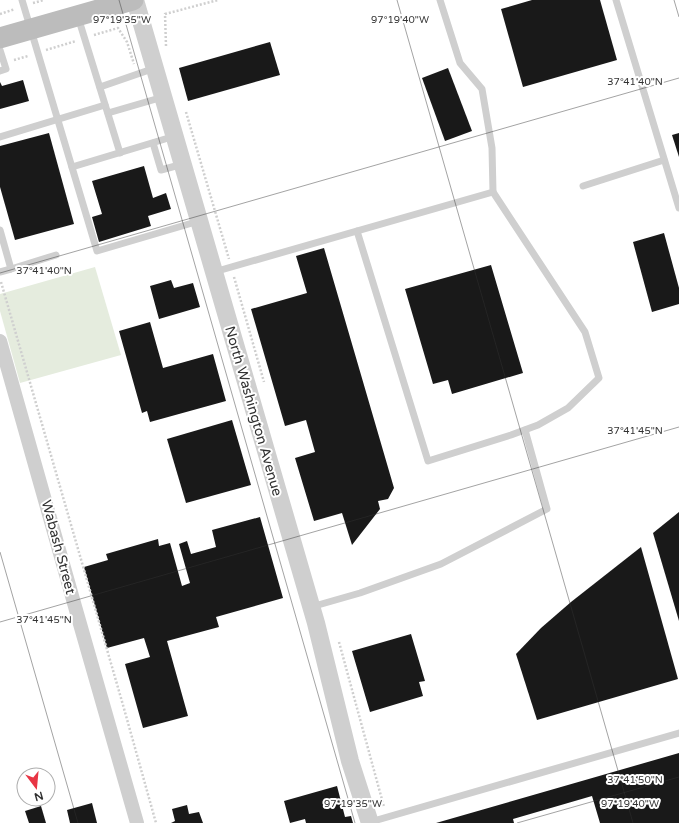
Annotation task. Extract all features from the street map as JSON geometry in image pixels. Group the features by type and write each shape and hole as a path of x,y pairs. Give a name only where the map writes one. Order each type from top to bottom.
{"main road":[{"path":"0,38 134,0"}],"street":[{"name":"North Washington Avenue","path":"134,0 175,136 311,607 350,761 370,822"},
{"name":"Wabash Street","path":"0,341 58,542 88,655 137,823"}],"lane":[{"path":"22,0 97,251 199,220"},
{"path":"357,231 428,461 538,425 568,408 599,378 585,332 493,192 492,148 482,89 460,63 440,0"},
{"path":"616,0 664,160 678,200 679,208"},
{"path":"78,16 120,153"},
{"path":"0,50 6,69 0,71"},
{"path":"100,87 155,68"},
{"path":"108,113 163,96"},
{"path":"0,137 105,106"},
{"path":"72,167 175,136"},
{"path":"153,143 161,170 183,164"},
{"path":"583,186 664,160"},
{"path":"214,272 493,192"},
{"path":"0,230 11,269"},
{"path":"0,272 56,255"},
{"path":"311,607 360,593 441,564 547,508 525,430"},
{"path":"370,822 679,733"}],"path":[{"path":"168,52 166,44 165,14 218,0"},
{"path":"4,63 118,28 127,42 137,74"},
{"path":"184,104 266,389"},
{"path":"0,279 156,823"},
{"path":"337,637 387,817"}],"shaded area":[{"path":"95,267 121,355 20,383 0,311 0,294"}],"building":[{"path":"532,0 600,0 617,60 523,87 501,9"},
{"path":"270,42 280,75 188,101 179,68"},
{"path":"448,68 472,131 445,141 422,78"},
{"path":"23,80 29,101 0,109 0,82 2,86"},
{"path":"49,133 74,224 15,240 0,187 0,146"},
{"path":"679,133 679,157 672,135"},
{"path":"144,166 153,198 166,193 171,209 148,216 151,226 99,242 92,217 102,214 92,181"},
{"path":"664,233 679,288 679,304 652,312 633,242"},
{"path":"324,248 394,488 388,499 378,501 380,509 352,545 342,513 314,521 295,458 315,452 306,420 285,426 251,309 307,293 296,256"},
{"path":"491,265 523,373 452,394 448,380 433,384 405,289"},
{"path":"171,280 174,288 193,283 200,307 159,319 150,286"},
{"path":"150,322 163,368 213,354 226,401 150,422 147,411 142,413 119,331"},
{"path":"232,420 251,485 186,503 167,439"},
{"path":"679,512 679,621 653,533"},
{"path":"260,517 283,598 216,617 219,627 167,641 188,716 143,728 125,664 150,657 144,638 107,648 84,567 108,560 106,554 158,539 159,546 170,543 182,586 190,583 179,544 187,541 191,554 216,547 212,530"},
{"path":"641,547 678,679 537,720 516,654 541,628 571,602"},
{"path":"411,634 425,681 419,682 423,696 370,712 352,651"},
{"path":"679,753 679,823 600,823 592,796 513,819 514,823 436,823"},
{"path":"337,786 345,817 351,816 353,823 306,823 305,819 290,823 284,801"},
{"path":"92,803 97,823 70,823 67,810"},
{"path":"187,805 189,814 199,812 203,823 171,823 175,821 172,809"},
{"path":"41,807 46,823 29,823 25,811"}]}
